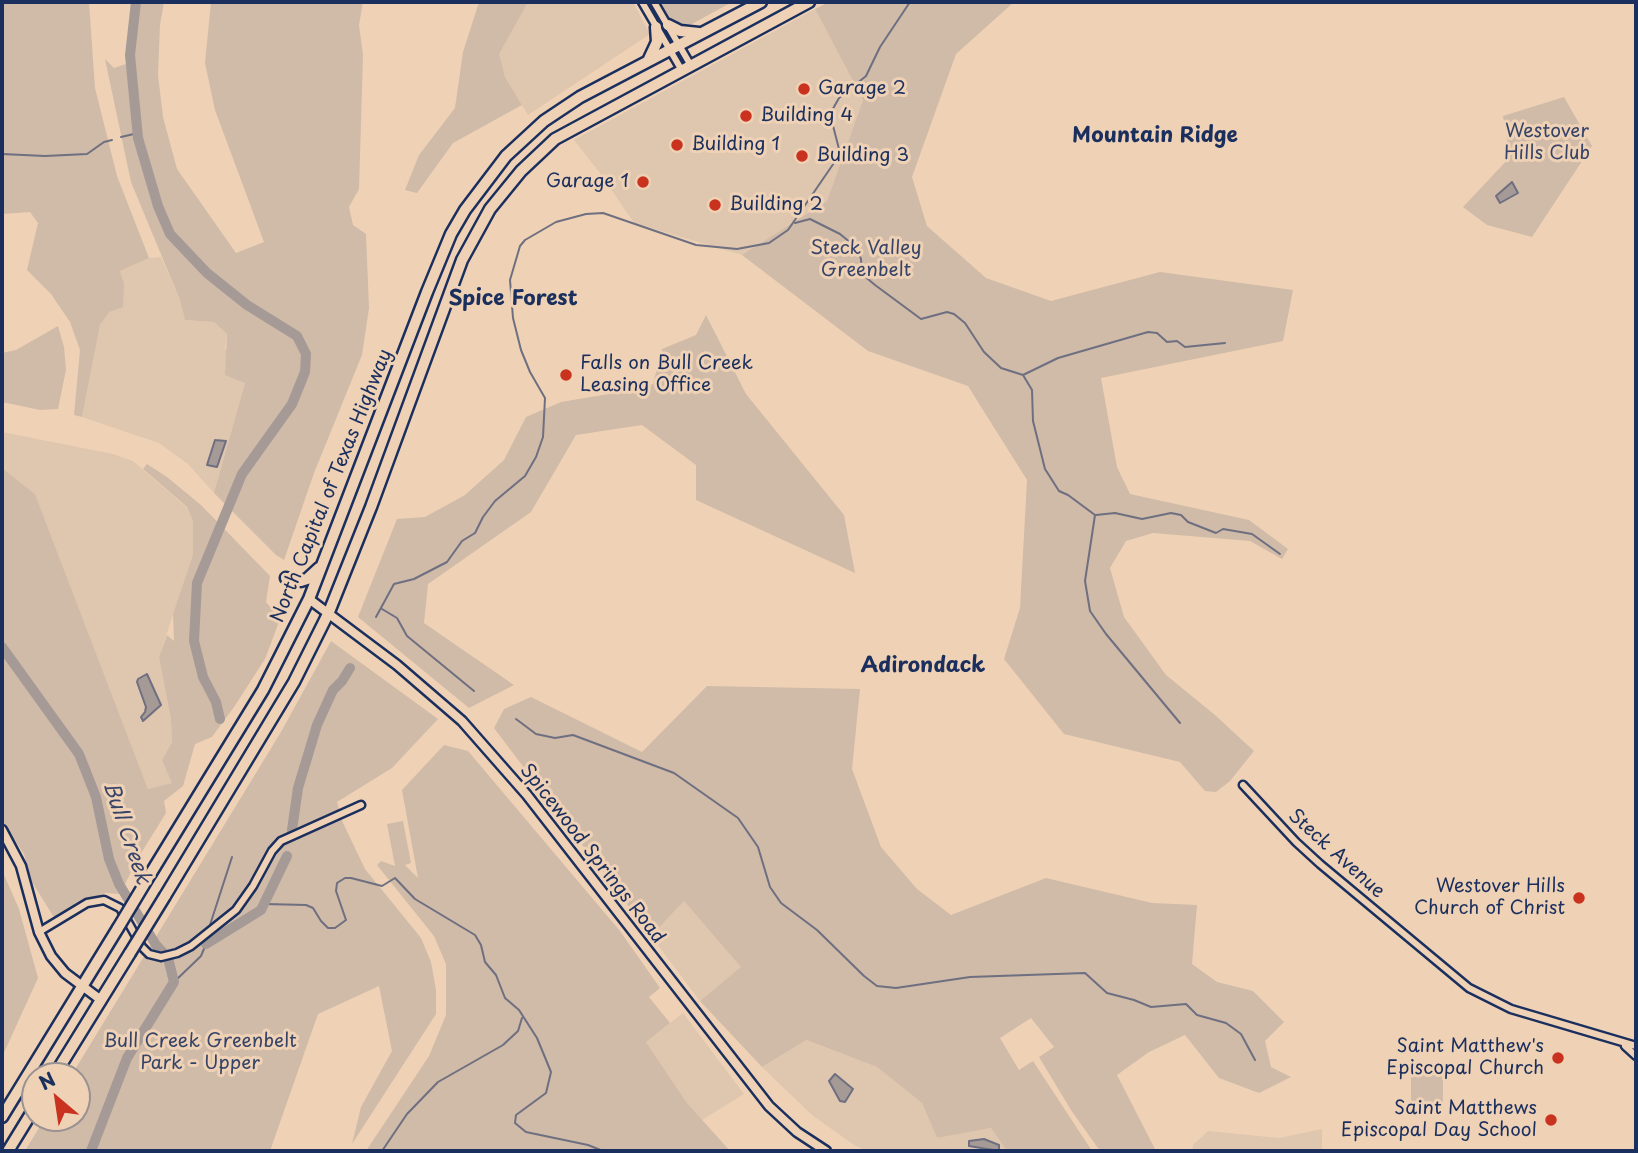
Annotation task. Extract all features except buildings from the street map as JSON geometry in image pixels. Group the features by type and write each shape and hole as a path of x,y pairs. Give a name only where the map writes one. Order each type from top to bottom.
{"highway":[{"name":"North Capital of Texas Highway","path":"2,1117 257,700 309,599 427,292 451,234 465,210 492,172 533,129 580,97 761,2"},
{"name":"North Capital of Texas Highway","path":"63,1062 294,682 329,612 371,507 462,260 490,209 521,171 555,139 809,2"},
{"path":"668,25 680,31 700,33"},
{"path":"648,61 656,47 656,27"},
{"path":"286,578 295,581 306,579 322,565"},
{"path":"8,1151 21,1130"}],"main road":[{"name":"Spicewood Springs Road","path":"309,599 430,692 462,721 527,795 763,1099 783,1120 826,1151"},
{"path":"2,830 21,866 39,932 57,965 101,1000"}],"street":[{"path":"642,2 656,27 674,47 686,67"},
{"path":"654,2 668,25 674,47"},
{"name":"Steck Avenue","path":"1242,785 1320,864 1469,988 1511,1009 1636,1046"},
{"path":"39,932 87,903 104,900 120,908 142,947 153,956 162,957 177,953 191,946 236,910 253,886 271,851 281,841 361,805"},
{"path":"1623,1044 1636,1056"}],"shaded area":[{"path":"528,2 633,2 650,34 528,115 505,77 498,54"},
{"path":"815,9 863,100 827,201 742,255 634,223 574,140"},
{"path":"1512,182 1518,193 1500,203 1496,196"},
{"path":"161,257 180,300 185,320 214,322 227,334 225,348 245,383 214,493 188,464 159,443 82,417 100,325 124,284 120,271 149,258"},
{"path":"2,432 113,454 133,461 187,508 193,520 193,555 159,657 171,721 172,742 162,760 173,783 148,789 35,494 2,468"},
{"path":"215,440 226,441 217,467 207,465"},
{"path":"147,674 161,705 143,721 141,717 146,707 137,682"},
{"path":"684,901 742,967 700,1001 651,936"},
{"path":"683,1013 744,1094 702,1120 687,1103 646,1042"},
{"path":"805,1040 877,1067 922,1103 937,1138 991,1128 1007,1151 867,1151 854,1145 812,1115 762,1067"},
{"path":"835,1074 853,1089 845,1102 840,1101 829,1081"},
{"path":"1322,1129 1322,1151 1192,1151 1193,1145 1208,1131 1279,1138"},
{"path":"984,1139 999,1145 999,1151 969,1146 969,1141"}],"green space":[{"path":"2,2 89,2 95,88 117,176 149,258 120,271 124,284 123,307 109,312 100,325 82,417 74,415 80,350 70,322 51,294 27,270 38,223 30,212 2,214"},
{"path":"131,2 164,2 160,25 158,75 163,117 177,169 236,253 264,242 215,110 205,63 211,2 363,2 359,25 363,55 359,189 349,207 353,225 366,234 369,308 362,355 314,473 284,560 214,493 245,383 225,375 227,334 214,322 185,320 180,300 131,182 105,59 114,68 126,64"},
{"path":"479,2 528,2 499,54 505,77 522,105 453,143 417,193 405,190 419,155 455,108 463,52"},
{"path":"659,2 732,2 692,24 684,25 674,23"},
{"name":"Steck Valley Greenbelt","path":"829,2 1014,2 956,54 912,177 927,226 986,278 1051,301 1160,272 1293,290 1283,341 1101,378 1117,467 1130,494 1249,520 1288,549 1282,559 1250,541 1153,533 1126,541 1110,568 1124,617 1166,675 1254,751 1230,781 1216,792 1205,791 1180,762 1064,734 1004,659 1020,608 1027,480 968,386 868,351 742,255 827,201 863,100 815,9"},
{"name":"Westover Hills Club","path":"1564,97 1592,146 1532,237 1487,225 1463,207 1510,157 1503,116"},
{"path":"706,315 746,394 844,515 855,573 696,500 696,465 642,425 576,435 531,512 428,584 424,623 514,685 469,708 358,617 397,519 425,517 465,495 504,460 526,417 561,402 639,389 653,384 662,349 696,335"},
{"path":"58,326 64,347 66,370 58,409 40,410 2,402 2,353 16,350"},
{"path":"147,464 201,505 270,576 266,602 280,619 265,659 234,707 212,737 195,744 183,786 164,801 166,813 138,858 120,894 105,893 86,900 55,919 32,882 24,854 2,821 2,468 35,494 148,789 172,783 162,760 172,742 171,720 159,657 167,635 174,641 173,614 193,555 193,521 187,507 143,469"},
{"name":"Bull Creek Greenbelt Park - Upper","path":"331,641 438,719 392,768 337,802 343,823 365,869 421,938 431,962 436,990 436,1014 352,1144 361,1107 392,1051 379,986 318,1014 270,1151 25,1151 37,1132 91,1132 91,1062 80,1062 281,732"},
{"path":"707,686 860,689 852,769 881,847 917,889 951,915 1046,878 1152,903 1197,905 1192,964 1217,982 1253,991 1284,1022 1265,1041 1271,1067 1291,1077 1259,1093 1219,1078 1185,1035 1149,1052 1117,1075 1156,1151 1100,1151 1039,1057 1054,1047 1031,1018 1000,1038 1019,1070 1033,1061 1092,1151 1007,1151 991,1128 937,1138 922,1103 877,1067 806,1040 762,1067 700,1001 741,967 684,901 651,936 494,728 504,709 531,697 642,752"},
{"path":"444,745 468,751 620,931 660,988 649,997 670,1023 646,1042 687,1103 730,1151 366,1151 429,1056 446,1015 446,964 434,936 377,865 381,861 395,866 387,824 403,821 411,863 405,865 418,878 402,790"},
{"path":"2,870 19,909 38,978 2,1057"},
{"path":"1411,1072 1443,1072 1443,1104 1411,1104"}],"waterway":[{"path":"136,2 130,55 138,138 158,206 170,234 207,273 247,305 297,336 306,354 305,372 292,404 242,474 197,583 194,641 203,677 216,702 220,719"},
{"path":"376,617 394,584 414,579 447,562 462,541 475,533 495,501 525,476 536,457 543,437 545,398 521,350 513,318 510,280 520,246 525,240 556,222 586,214 603,213 696,245 737,249 769,243 788,230 836,160 839,149 830,114 839,98 866,76 880,47 910,2"},
{"path":"121,137 138,133"},
{"path":"2,154 87,154 104,142 112,140"},
{"path":"795,223 810,219 840,234 857,248 862,274 875,285 921,319 947,312 954,314 965,323 984,352 1001,368 1023,375 1032,390 1033,421 1045,469 1059,491 1095,515 1085,581 1090,611 1180,723"},
{"path":"1023,375 1058,358 1148,332 1157,333 1167,342 1177,341 1185,347 1225,343"},
{"path":"1096,515 1115,513 1142,519 1171,513 1181,515 1188,522 1216,533 1223,529 1252,534 1280,554"},
{"path":"382,609 397,618 407,636 474,691"},
{"name":"Bull Creek","path":"2,647 79,754 96,797 109,859 119,884 156,945 168,958 174,982 127,1058 91,1151"},
{"path":"292,830 298,788 317,725 333,690 350,668"},
{"path":"516,719 536,734 555,738 573,735 674,773 738,818 758,847 770,887 781,903 817,930 877,986 896,988 970,977 1085,973 1107,993 1151,1007 1186,1004 1197,1015 1226,1023 1241,1034 1255,1060"},
{"path":"206,944 261,910 287,856"},
{"path":"209,928 232,857"},
{"path":"265,904 306,905 313,908 328,928 335,928 346,920 336,891 337,883 351,878 382,886 395,878 415,899 475,935 481,945 485,962 496,975 505,998 519,1010 537,1038 551,1072 546,1093 516,1115 515,1123 526,1132 588,1145 603,1151"},
{"path":"174,982 201,956 206,944"},
{"path":"382,1151 407,1114 438,1082 503,1045 518,1031 522,1018"}],"place":[{"name":"Garage 2","path":"804,89"},
{"name":"Building 4","path":"746,116"},
{"name":"Building 1","path":"677,145"},
{"name":"Building 3","path":"802,156"},
{"name":"Garage 1","path":"643,182"},
{"name":"Building 2","path":"715,205"},
{"name":"Falls on Bull Creek Leasing Office","path":"566,375"},
{"name":"Westover Hills Church of Christ","path":"1579,898"},
{"name":"Saint Matthew's Episcopal Church","path":"1558,1058"},
{"name":"Saint Matthews Episcopal Day School","path":"1551,1120"}],"district":[{"name":"Mountain Ridge","path":"1155,136"},
{"name":"Spice Forest","path":"513,299"},
{"name":"Adirondack","path":"923,666"}]}
